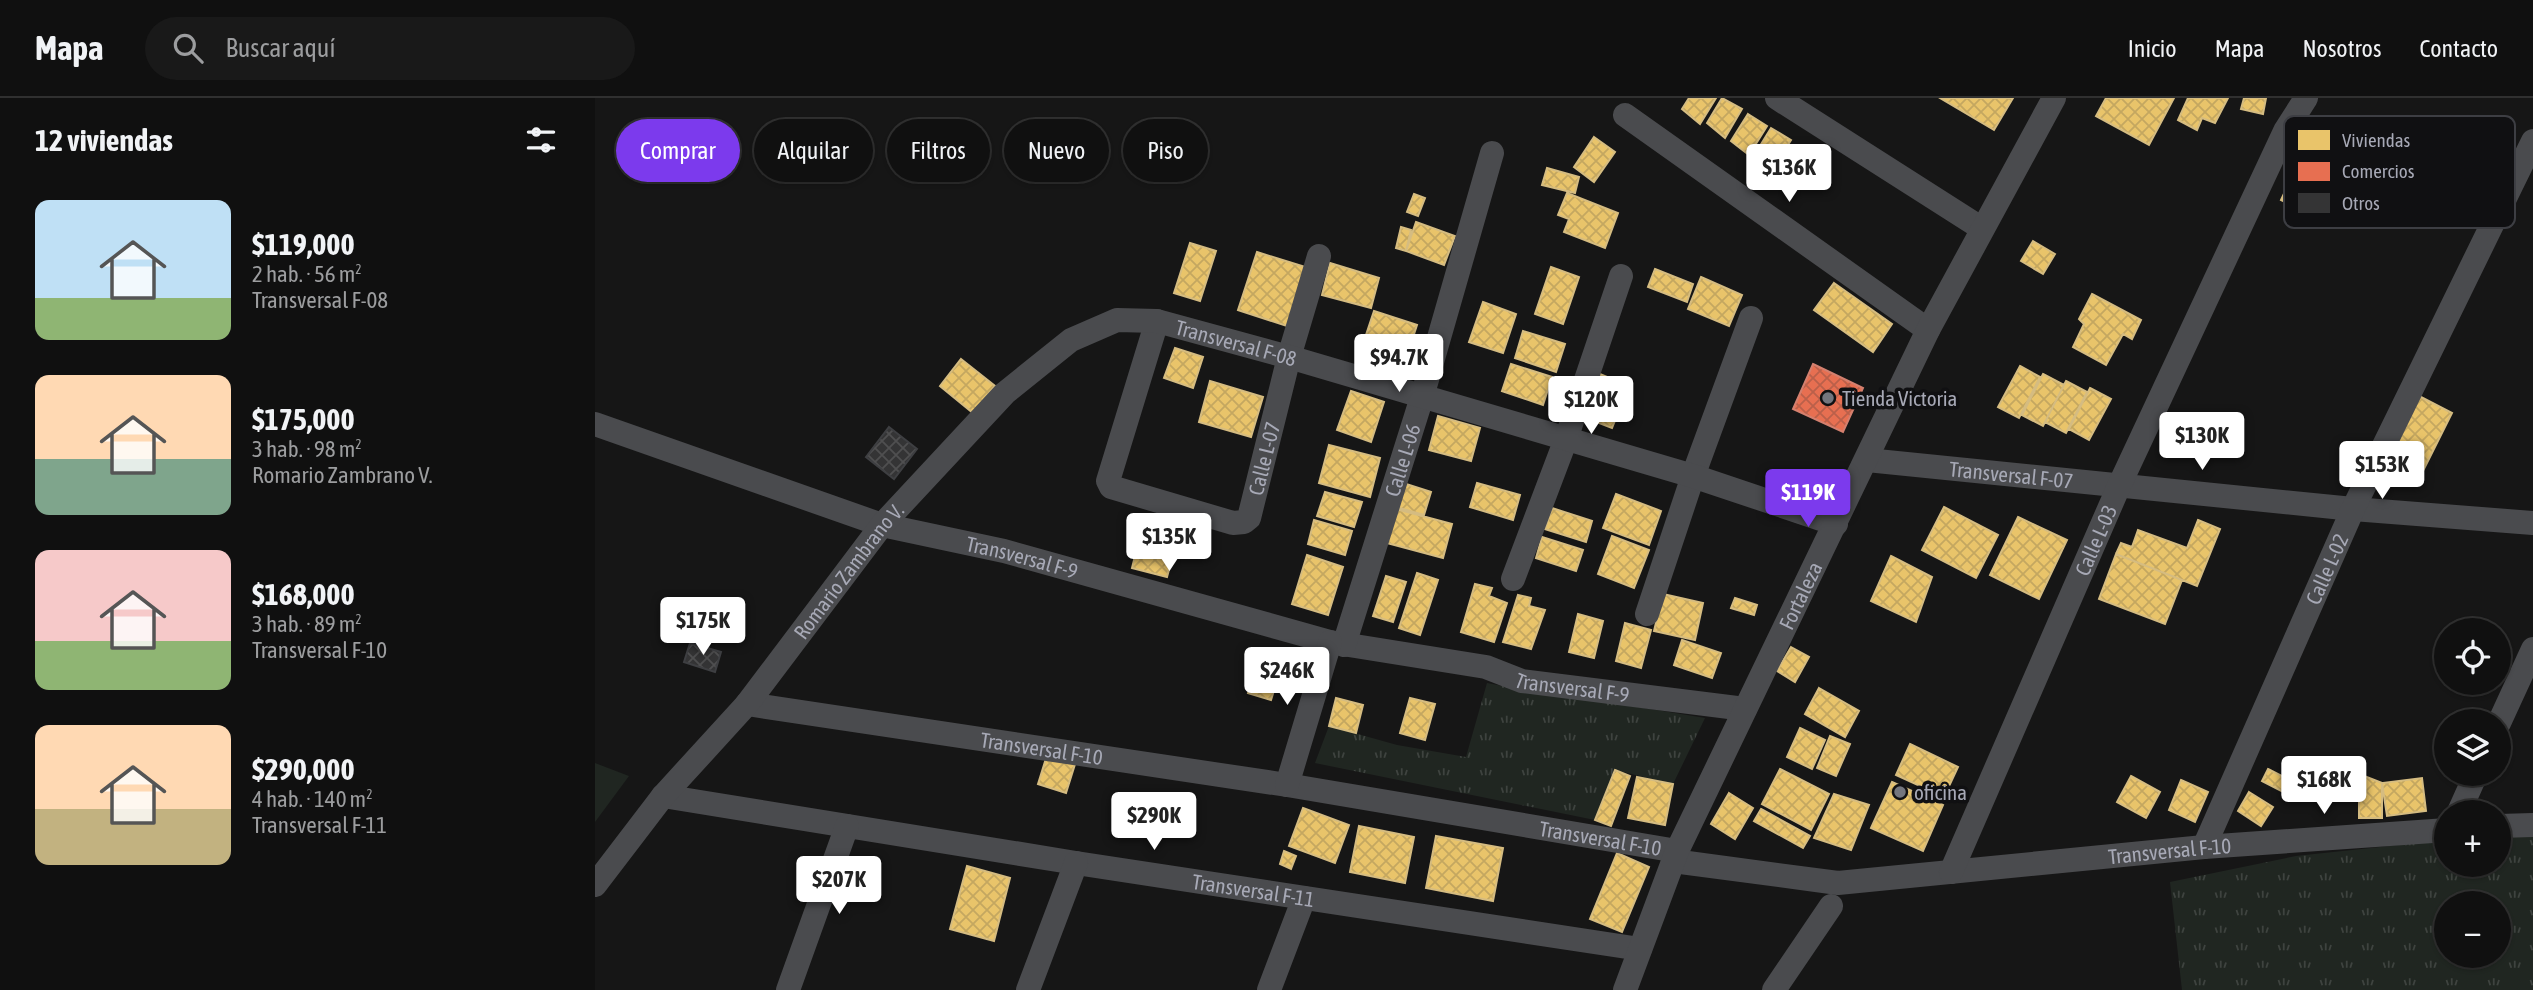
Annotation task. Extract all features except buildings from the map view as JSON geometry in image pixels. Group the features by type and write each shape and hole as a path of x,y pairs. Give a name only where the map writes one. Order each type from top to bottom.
{"street":[{"path":"1777,98 1981,228"},
{"name":"Fortaleza","path":"1625,990 1675,856 1745,709 1928,330 1981,228 2054,98"},
{"name":"Calle L-03","path":"2295,116 2307,98"},
{"path":"1625,115 1928,330"},
{"name":"Calle L-03","path":"1951,872 2119,486 2284,133"},
{"name":"Calle L-02","path":"2515,178 2533,141"},
{"name":"Calle L-06","path":"1287,785 1422,397 1492,153"},
{"name":"Calle L-02","path":"2204,848 2353,509 2490,228"},
{"name":"Calle L-07","path":"1157,321 1108,481 1111,487 1233,523 1244,522 1249,518 1289,357 1319,256"},
{"path":"1513,579 1566,439 1621,276"},
{"path":"1647,614 1693,476 1751,318"},
{"name":"Transversal F-08","path":"1005,393 1071,340 1117,320 1157,321 1693,476 1836,524"},
{"name":"Romario Zambrano V.","path":"595,885 663,796 747,704 882,525 1005,393"},
{"name":"Transversal F-9","path":"595,424 882,525 1004,551 1337,644 1486,667 1522,681 1745,709"},
{"name":"Transversal F-07","path":"1867,460 2353,509 2533,523"},
{"path":"2505,709 2533,649"},
{"name":"Transversal F-10","path":"747,704 1287,785 1838,883 2204,848 2434,831"},
{"name":"Transversal F-11","path":"663,796 1076,863 1640,949"},
{"path":"2511,826 2533,825"},
{"path":"788,990 848,826"},
{"path":"1028,990 1076,863"},
{"path":"1269,990 1304,898"},
{"path":"1774,990 1831,906"}],"green space":[{"path":"1487,683 1705,718 1673,784 1615,770 1595,820 1315,763 1329,726 1397,745 1466,757"},
{"path":"595,763 629,776 595,822"},
{"path":"2511,836 2533,836 2533,990 2182,990 2170,882 2296,856 2434,841 2434,877 2511,877"}],"place":[{"name":"Tienda Victoria","path":"1828,398"},
{"name":"oficina","path":"1900,792"}]}
